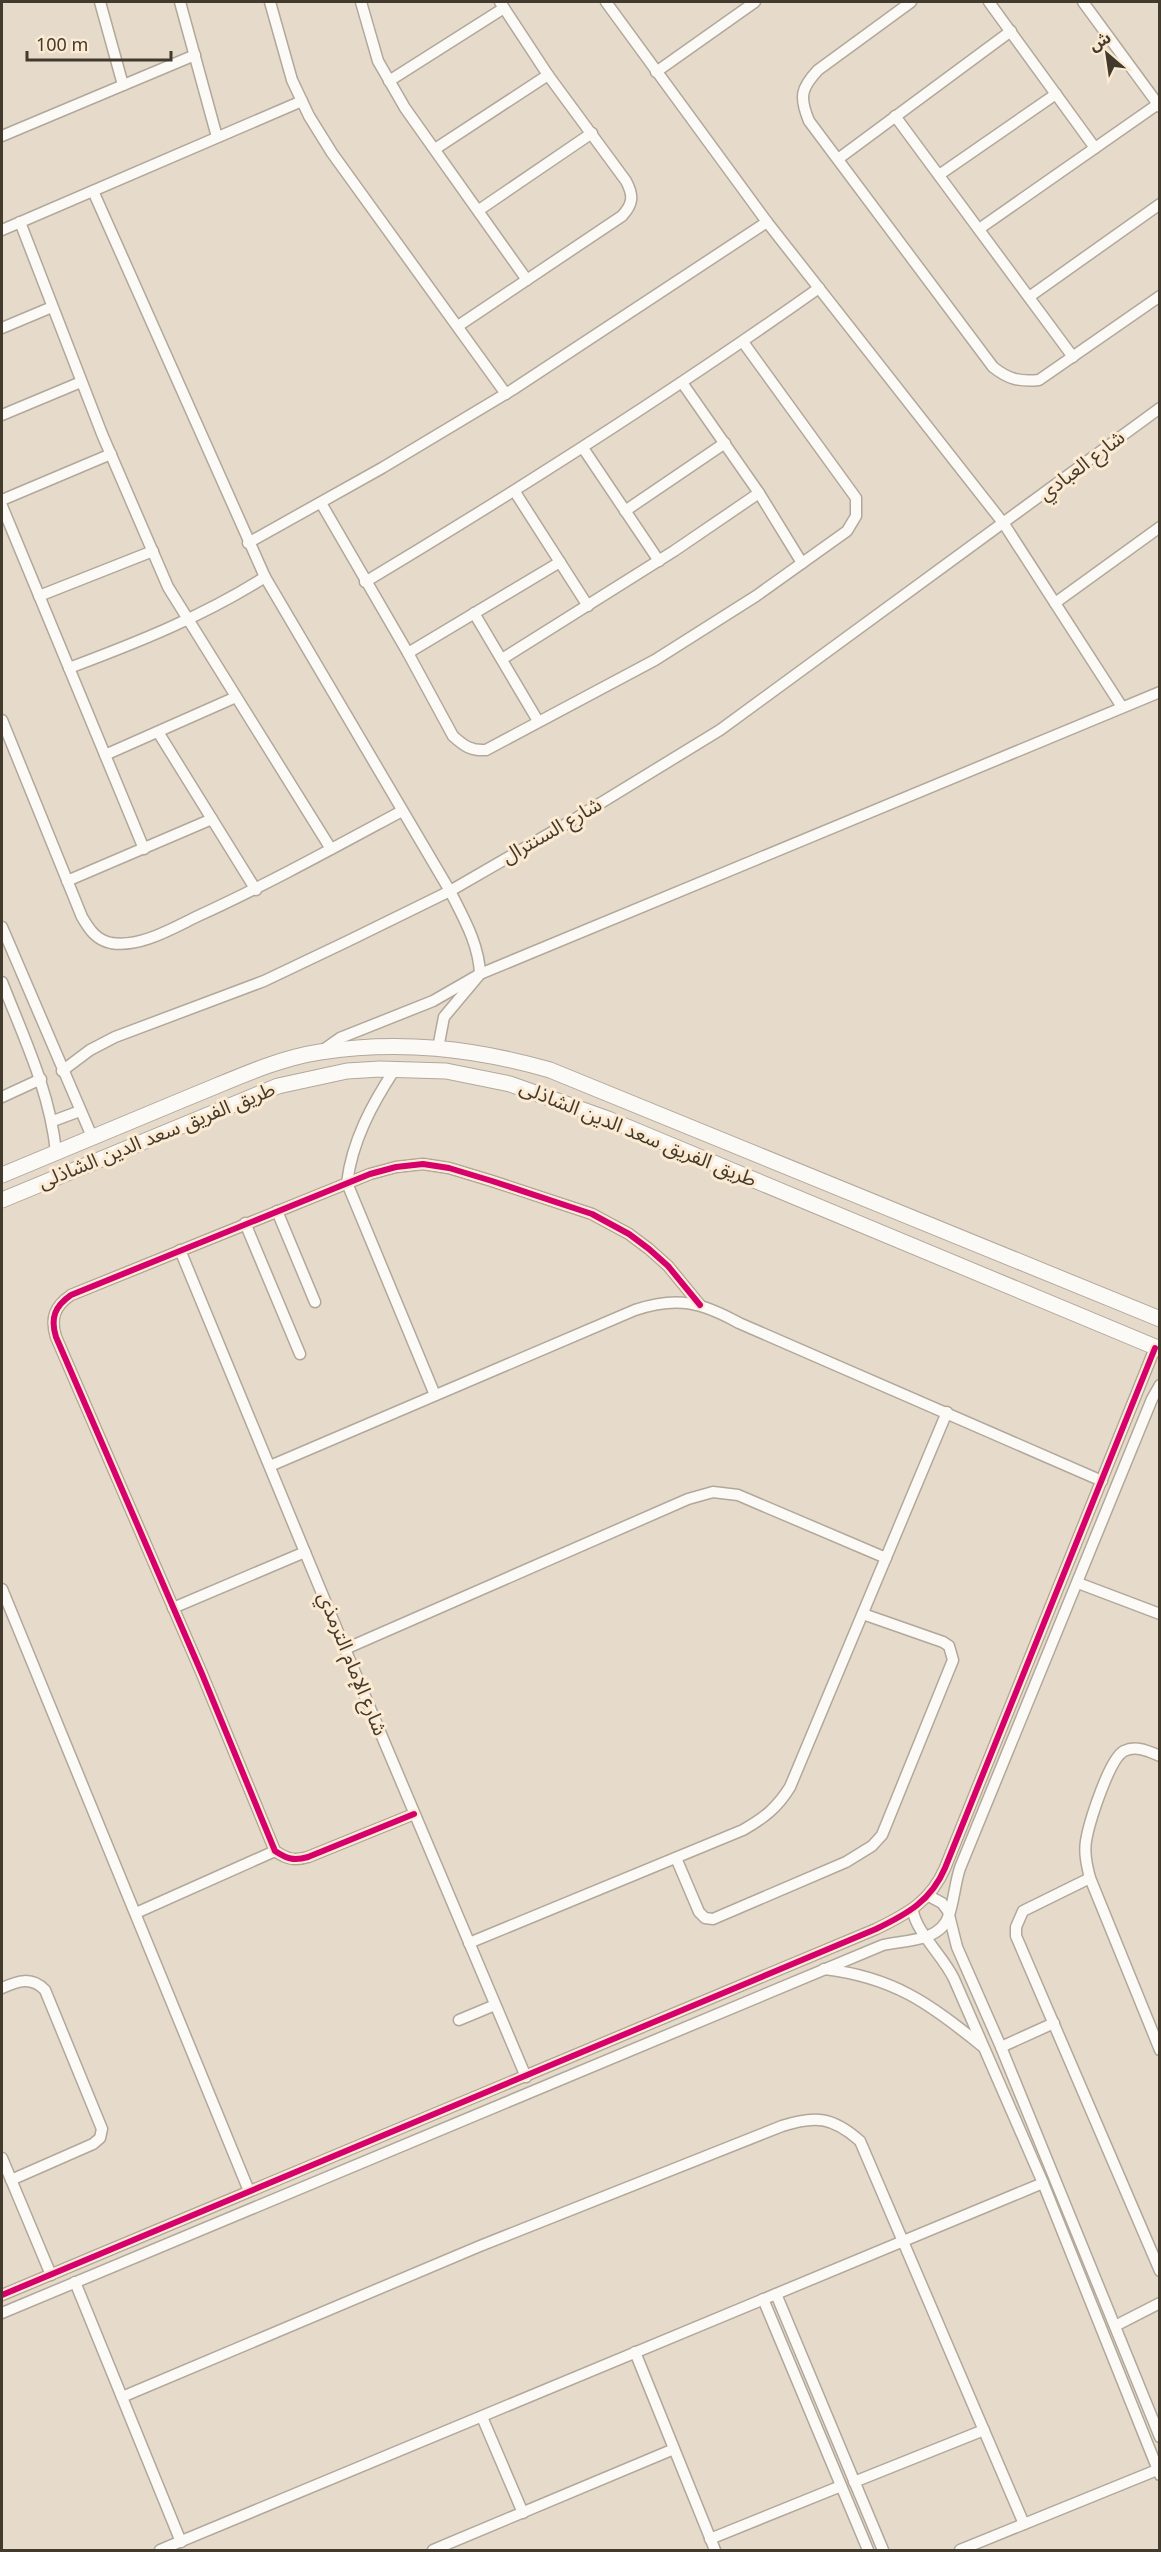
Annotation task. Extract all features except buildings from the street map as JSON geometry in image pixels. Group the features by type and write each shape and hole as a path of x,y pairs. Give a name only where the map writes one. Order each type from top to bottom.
{"street":[{"path":"100,2 123,85"},
{"path":"180,2 217,137"},
{"path":"270,2 282,50 302,101 332,153 506,394"},
{"path":"361,2 378,61 389,81 527,280"},
{"path":"606,2 767,222 1004,524 1122,707"},
{"path":"656,72 755,2"},
{"path":"910,2 818,70 808,81 802,93 803,107 809,121 993,367 1006,377 1022,382 1038,380 1160,296"},
{"path":"989,2 1095,148"},
{"path":"979,229 1159,105 1083,2"},
{"path":"389,81 502,5 548,75 592,133 632,193 631,206 622,216 458,326"},
{"path":"838,159 1011,31"},
{"path":"2,135 195,55"},
{"path":"435,149 548,75"},
{"path":"939,175 1056,94"},
{"path":"2,230 302,101"},
{"path":"895,116 1073,357"},
{"path":"479,210 592,133"},
{"path":"93,191 265,577 450,891 477,952 480,974 444,1017 438,1048"},
{"path":"1029,297 1160,204"},
{"path":"20,222 81,382 168,587 331,849"},
{"path":"248,543 321,503 506,394 767,222"},
{"path":"365,582 515,492 683,384 819,288"},
{"path":"2,327 52,307"},
{"path":"321,503 453,736 463,746 474,750 486,750 655,660 756,596 847,531 856,516 856,498 743,342"},
{"path":"2,415 81,382"},
{"path":"683,384 759,493 802,563"},
{"name":"شارع العبادي","path":"1004,524 1160,408"},
{"path":"625,511 725,444"},
{"path":"583,448 659,561"},
{"path":"2,500 111,454"},
{"path":"515,492 588,606"},
{"path":"502,659 659,561 759,493"},
{"path":"2,506 144,849"},
{"name":"شارع السنترال","path":"62,1071 90,1050 115,1037 264,981 450,891 573,820 720,730 1004,524"},
{"path":"1055,603 1160,527"},
{"path":"39,596 153,551"},
{"path":"408,653 560,562"},
{"path":"69,668 188,620 233,598 265,577"},
{"path":"474,614 538,721"},
{"path":"319,1052 340,1038 433,1001 480,974 1160,692"},
{"path":"105,755 236,697"},
{"path":"2,720 67,881 91,933 109,943 130,943 158,933 256,890 402,811"},
{"path":"158,732 256,890"},
{"path":"67,881 212,819"},
{"path":"2,927 62,1071 93,1138"},
{"path":"2,982 40,1079 53,1121 56,1152"},
{"name":"طريق الفريق سعد الدين الشاذلى","path":"2,1175 271,1065 319,1052 382,1046 438,1048 488,1054 550,1070 1160,1319"},
{"path":"395,1069 375,1099 360,1133 349,1168 347,1183 435,1395"},
{"name":"طريق الفريق سعد الدين الشاذلى","path":"2,1200 278,1086 347,1071 395,1069 446,1071 510,1084 608,1119 1157,1348"},
{"path":"2,1097 40,1079"},
{"path":"181,1101 172,1114 176,1120 186,1123"},
{"path":"53,1121 81,1111"},
{"path":"138,1119 151,1126 148,1137 143,1140"},
{"path":"725,1168 737,1166 741,1162 742,1152 738,1147"},
{"path":"765,1185 760,1175 775,1162"},
{"path":"414,1814 308,1857 296,1860 285,1858 275,1851 52,1325 54,1313 61,1302 71,1295 245,1223 347,1183 396,1167 423,1164 449,1168 592,1214 629,1234 649,1249 668,1266 700,1305"},
{"path":"277,1211 315,1302"},
{"path":"245,1223 300,1354"},
{"name":"شارع الإمام الترمذي","path":"180,1250 414,1814 526,2077"},
{"path":"270,1466 635,1310 658,1302 679,1301 700,1305 1102,1481"},
{"path":"2,2295 565,2061 876,1929 913,1911 929,1896 945,1868 1157,1348"},
{"path":"1146,2443 1160,2437 1001,2047 951,1932 949,1916 958,1874 1152,1399 1160,1385"},
{"path":"1137,1393 1152,1399"},
{"path":"469,1943 743,1830 768,1815 781,1802 790,1787 947,1412"},
{"path":"345,1649 700,1494 712,1492 738,1495 886,1558"},
{"path":"1083,1529 1098,1534"},
{"path":"173,1608 305,1552"},
{"path":"1078,1583 1160,1614"},
{"path":"2,1589 249,2191"},
{"path":"676,1858 699,1912 705,1918 713,1919 846,1862 872,1846 882,1835 953,1660 953,1653 944,1642 862,1614"},
{"path":"1039,1638 1044,1644 1053,1643"},
{"path":"1033,1653 1042,1652 1047,1659"},
{"path":"1160,1756 1133,1748 1118,1755 1113,1762 1086,1842 1086,1861 1090,1878 1160,2050"},
{"path":"136,1913 275,1851"},
{"path":"945,1868 949,1876 958,1874"},
{"path":"1090,1878 1030,1906 1018,1918 1016,1936 1160,2271"},
{"path":"929,1896 942,1903 949,1916"},
{"path":"913,1911 917,1925 945,1962 1043,2183 1158,2473 960,2550"},
{"path":"2,2313 883,1945 926,1936 939,1929 949,1916"},
{"path":"876,1929 883,1945"},
{"path":"945,1962 950,1955 960,1953"},
{"path":"823,1970 866,1977 907,1992 935,2008 984,2048"},
{"path":"2,1988 24,1980 32,1981 45,1990 102,2129 100,2138 93,2144 11,2180"},
{"path":"459,2020 495,2005"},
{"path":"1001,2047 1054,2023"},
{"path":"565,2061 571,2074"},
{"path":"484,2094 489,2108"},
{"path":"122,2397 480,2246 805,2118 829,2120 846,2128 860,2141 1024,2524"},
{"path":"1023,2138 1036,2132"},
{"path":"2,2158 51,2275"},
{"path":"304,2168 310,2183"},
{"path":"160,2550 176,2546 1043,2183"},
{"path":"206,2209 212,2224"},
{"path":"118,2246 124,2261"},
{"path":"1071,2253 1083,2248"},
{"path":"75,2282 122,2397 176,2546"},
{"path":"12,2291 18,2306"},
{"path":"776,2294 883,2550"},
{"path":"764,2299 868,2550"},
{"path":"1115,2326 1160,2303"},
{"path":"635,2352 715,2550"},
{"path":"482,2417 523,2513"},
{"path":"854,2482 984,2430"},
{"path":"433,2550 674,2449"},
{"path":"710,2539 841,2486"}],"cycle path":[{"path":"414,1814 308,1857 291,1858 275,1851 202,1674 56,1337 55,1313 71,1295 370,1174 396,1167 423,1164 449,1168 592,1214 629,1234 649,1249 668,1266 700,1305"},
{"path":"2,2295 876,1929 917,1905 933,1889 945,1868 1155,1348"}]}
